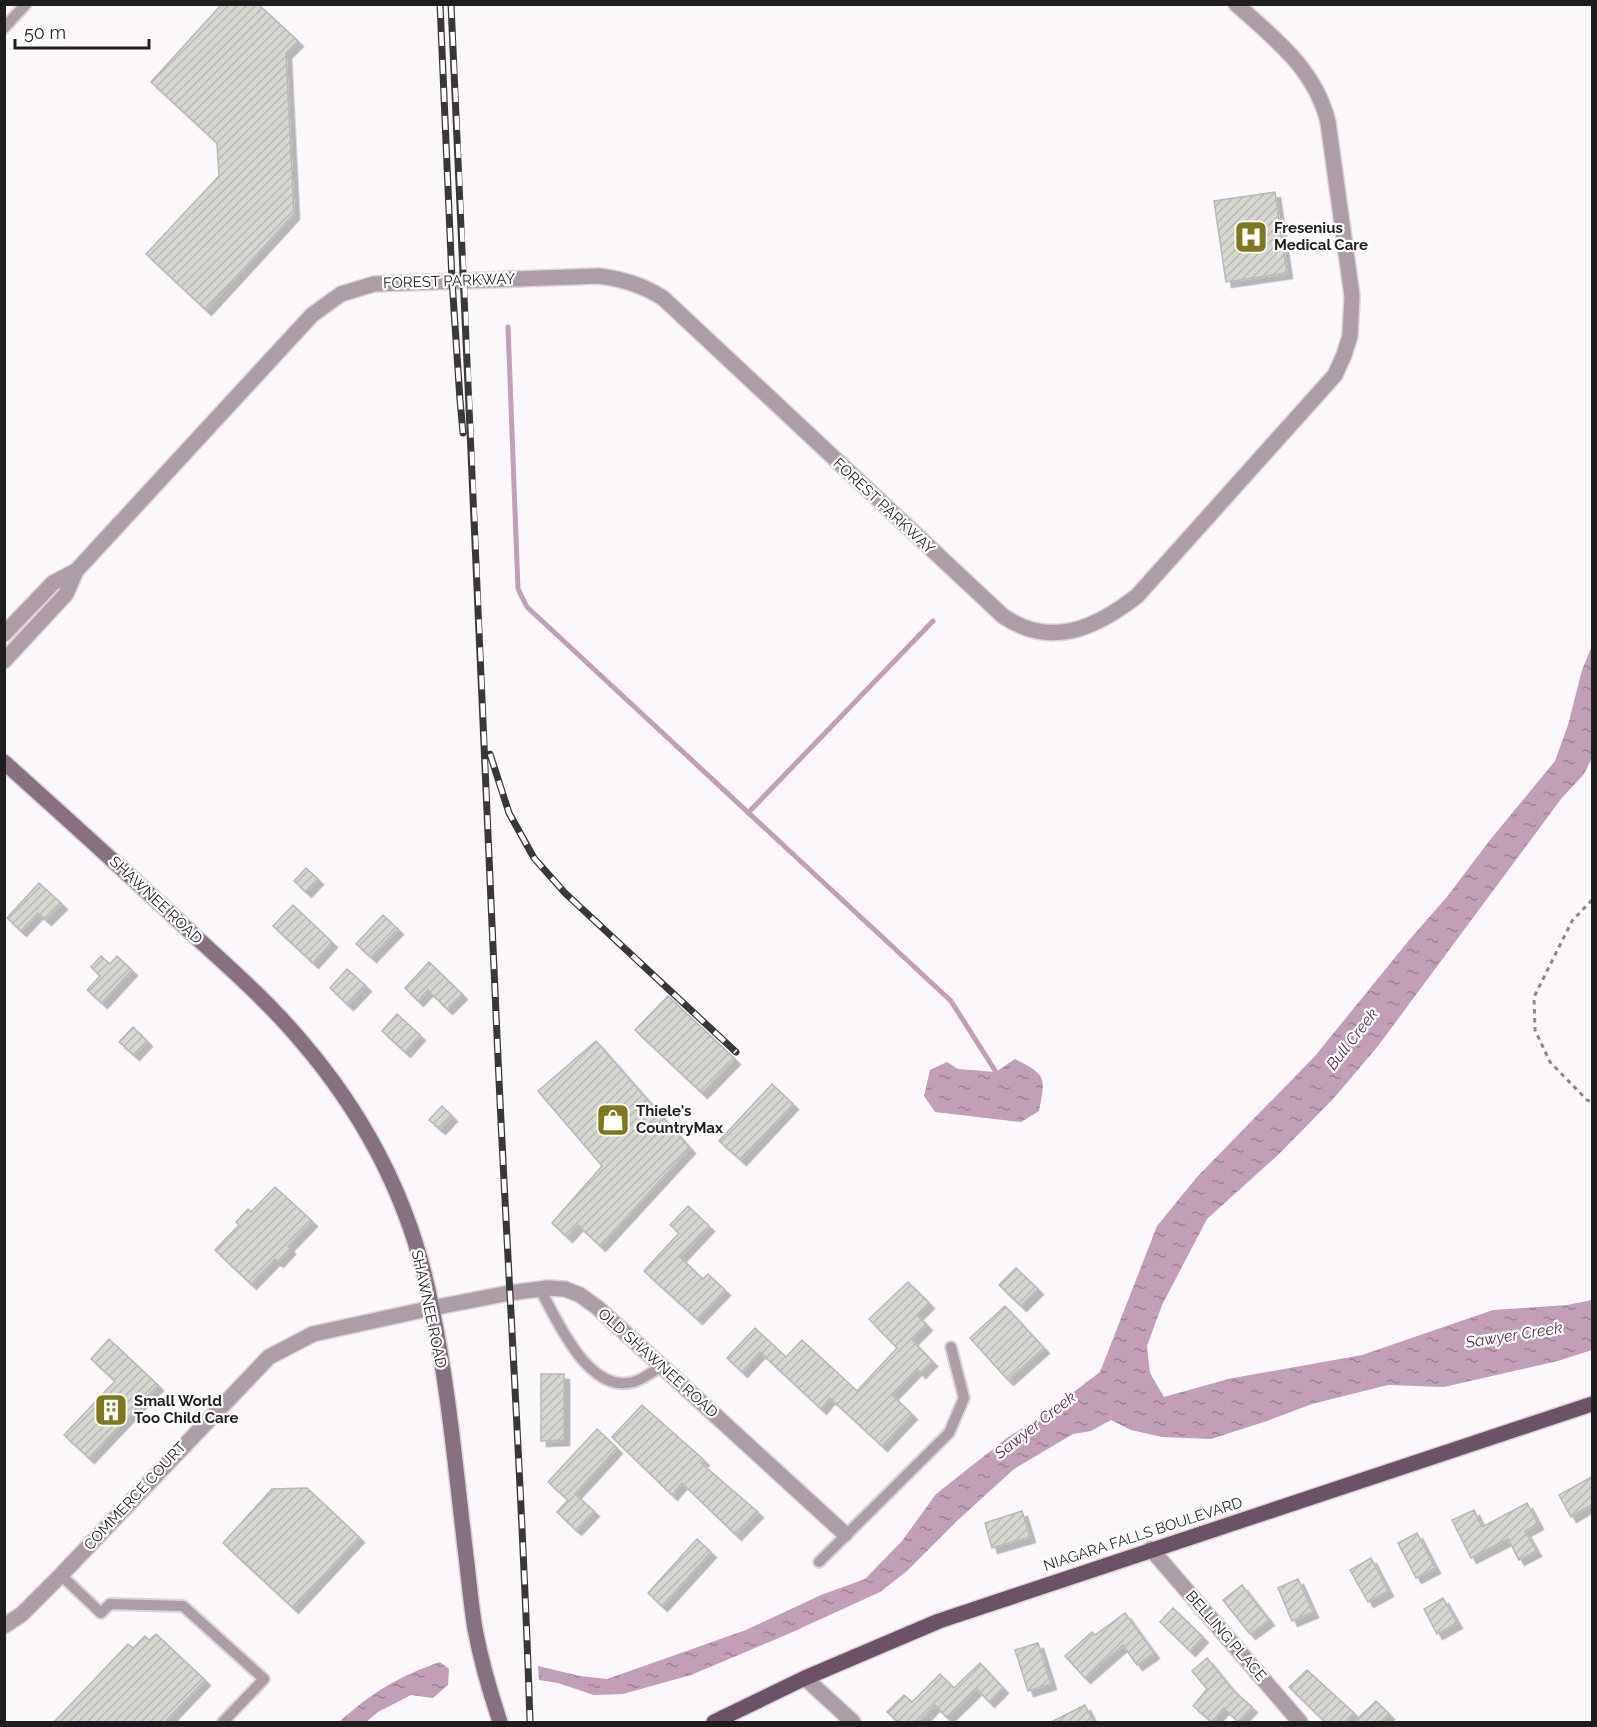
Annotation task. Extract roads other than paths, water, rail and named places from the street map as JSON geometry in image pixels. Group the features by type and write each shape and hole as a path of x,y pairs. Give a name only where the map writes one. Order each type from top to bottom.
{"main road":[{"name":"SHAWNEE ROAD","path":"4,762 257,994 301,1040 332,1078 382,1158 405,1211 432,1308 441,1359 475,1629 500,1722"},
{"name":"NIAGARA FALLS BOULEVARD","path":"714,1722 805,1678 939,1621 1593,1404"}],"street":[{"name":"FOREST PARKWAY","path":"4,661 66,594 76,571 312,315 341,294 374,284 599,276 648,288 663,298 991,607 1015,625 1040,632 1056,632 1090,626 1107,618 1137,597 1335,375 1350,336 1352,296 1328,122 1323,101 1294,58 1236,4"},
{"name":"FOREST PARKWAY","path":"4,634 52,583 76,571"},
{"name":"OLD SHAWNEE ROAD","path":"432,1308 540,1289 565,1289 580,1294 845,1534"},
{"name":"COMMERCE COURT","path":"4,1626 22,1614 61,1575 269,1357 313,1334 432,1308"},
{"name":"BELLING PLACE","path":"1151,1550 1300,1722"},
{"path":"805,1678 853,1722"}],"lane":[{"path":"4,28 26,4"},
{"path":"540,1289 573,1348 596,1373 614,1383 634,1382 662,1366"},
{"path":"819,1562 949,1433 964,1398 951,1347"},
{"path":"61,1575 101,1613 110,1604 183,1606 224,1642 264,1679 222,1722"}],"water":[{"path":"1592,646 1592,758 1584,774 1561,799 1378,1046 1334,1098 1279,1154 1207,1219 1162,1305 1147,1346 1150,1373 1164,1397 1228,1379 1362,1355 1493,1310 1567,1305 1592,1300 1592,1350 1558,1361 1444,1387 1388,1385 1312,1404 1211,1439 1162,1437 1131,1430 1111,1420 1091,1431 1073,1434 1014,1469 907,1571 880,1592 786,1635 691,1675 623,1694 594,1695 558,1683 539,1680 538,1666 580,1676 607,1679 746,1630 821,1595 865,1579 902,1541 936,1494 1007,1438 1050,1410 1100,1372 1157,1226 1197,1177 1315,1056 1446,898 1555,761 1568,725 1582,670"},
{"path":"1015,1059 1038,1073 1043,1083 1039,1111 1021,1122 935,1112 924,1096 930,1070 947,1062 958,1069 996,1072"},
{"path":"440,1662 449,1669 448,1685 433,1698 411,1695 378,1712 366,1722 339,1722 386,1686"}],"waterway":[{"path":"508,327 518,589 527,607 951,1001 996,1072"},
{"path":"748,813 933,621"}],"railway":[{"path":"440,4 452,280 463,433"},
{"path":"451,4 530,1722"},
{"path":"490,754 509,813 534,858 565,893 736,1052"}],"place":[{"name":"Fresenius Medical Care","path":"1251,237"},
{"name":"Thiele's CountryMax","path":"613,1120"},
{"name":"Small World Too Child Care","path":"111,1410"}],"water label":[{"name":"Bull Creek","path":"1352,1039"},
{"name":"Sawyer Creek","path":"1514,1335"},
{"name":"Sawyer Creek","path":"1035,1425"}]}
